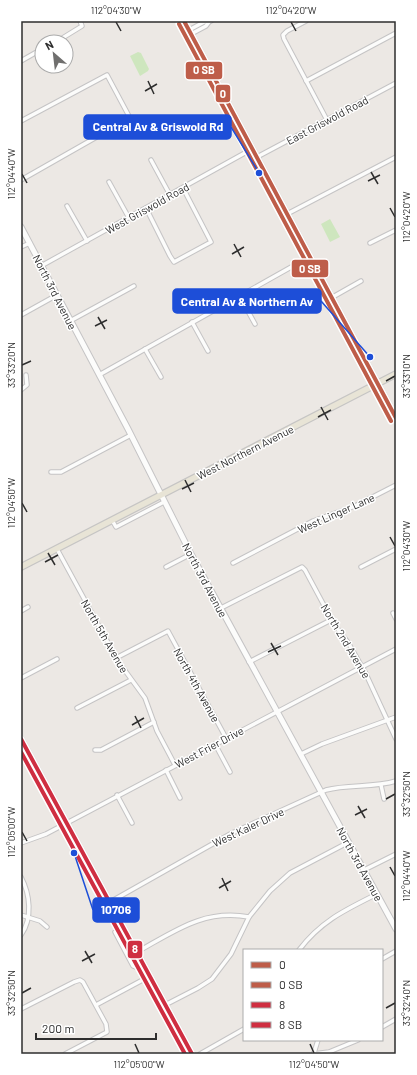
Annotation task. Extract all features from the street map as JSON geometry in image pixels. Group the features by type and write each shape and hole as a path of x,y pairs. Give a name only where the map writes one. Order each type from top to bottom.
{"main road":[{"path":"184,21 396,418"},
{"name":"North 3rd Avenue","path":"21,226 131,435 191,554 396,929"},
{"name":"West Northern Avenue","path":"21,567 396,374"},
{"path":"21,739 192,1054"}],"street":[{"path":"69,34 82,26 80,21"},
{"path":"190,32 206,26 210,21"},
{"path":"306,21 287,31 283,35 327,120"},
{"path":"306,81 396,33"},
{"path":"21,61 34,54"},
{"path":"21,121 107,75 130,118 21,180"},
{"name":"East Griswold Road","path":"257,157 396,83"},
{"name":"West Griswold Road","path":"41,266 252,149"},
{"path":"287,214 396,157"},
{"path":"151,160 170,195"},
{"path":"110,182 129,218"},
{"path":"146,208 174,262 211,242 183,188"},
{"path":"67,206 87,241"},
{"path":"370,244 396,230"},
{"path":"21,247 30,243"},
{"path":"99,375 309,257"},
{"path":"331,298 361,280"},
{"path":"70,321 134,286"},
{"path":"21,316 57,295"},
{"path":"239,296 255,324"},
{"path":"192,322 208,351"},
{"path":"145,349 161,377"},
{"path":"21,390 27,385 26,376"},
{"path":"52,472 61,472 131,435"},
{"name":"West Linger Lane","path":"233,563 314,521 355,506 396,485"},
{"path":"112,520 116,527 164,502"},
{"name":"North 5th Avenue","path":"57,549 116,658 145,698 154,722 175,765"},
{"path":"361,567 396,549"},
{"path":"166,567 191,554"},
{"name":"North 2nd Avenue","path":"221,608 302,567 331,620 349,644 362,667 389,720 396,739"},
{"path":"21,611 28,607"},
{"path":"393,613 396,618"},
{"path":"249,662 331,620"},
{"name":"North 4th Avenue","path":"116,658 168,631 226,738"},
{"name":"West Frier Drive","path":"21,842 46,834 117,795 396,649"},
{"path":"21,678 57,659"},
{"path":"77,708 131,680"},
{"path":"301,754 322,744 396,717"},
{"path":"95,750 101,750 154,722"},
{"path":"215,744 230,772"},
{"path":"166,770 180,798"},
{"name":"West Kaler Drive","path":"110,902 232,833 321,792 342,787 381,785 396,781"},
{"path":"381,785 384,799"},
{"path":"117,795 132,823"},
{"path":"165,1005 198,988 217,973 231,954 249,916 270,891 290,873 349,842"},
{"path":"364,870 396,854"},
{"path":"21,877 30,900 26,926 21,934"},
{"path":"300,949 323,924 377,894"},
{"path":"137,952 203,918 228,914 249,916"},
{"path":"21,915 40,921 47,927"},
{"path":"123,926 115,932 135,968 144,965"},
{"path":"383,958 396,951"},
{"path":"96,1005 150,976"},
{"path":"21,1009 80,980 83,982 107,1028 104,1035 65,1054"},
{"path":"383,1026 396,1020"},
{"path":"200,1054 243,1030"},
{"path":"318,1041 313,1054 329,1052 356,1041"}],"green space":[{"path":"138,52 141,53 149,69 140,76 130,56"},
{"path":"330,219 340,237 330,242 321,224"}],"transit line":[{"name":"0","path":"184,21 396,418"},
{"path":"179,24 391,421"},
{"name":"8","path":"21,739 192,1054"},
{"path":"21,752 185,1054"}],"place":[{"name":"Central Av & Griswold Rd","path":"259,173"},
{"name":"Central Av & Northern Av","path":"370,357"},
{"name":"10706","path":"74,853"}]}
